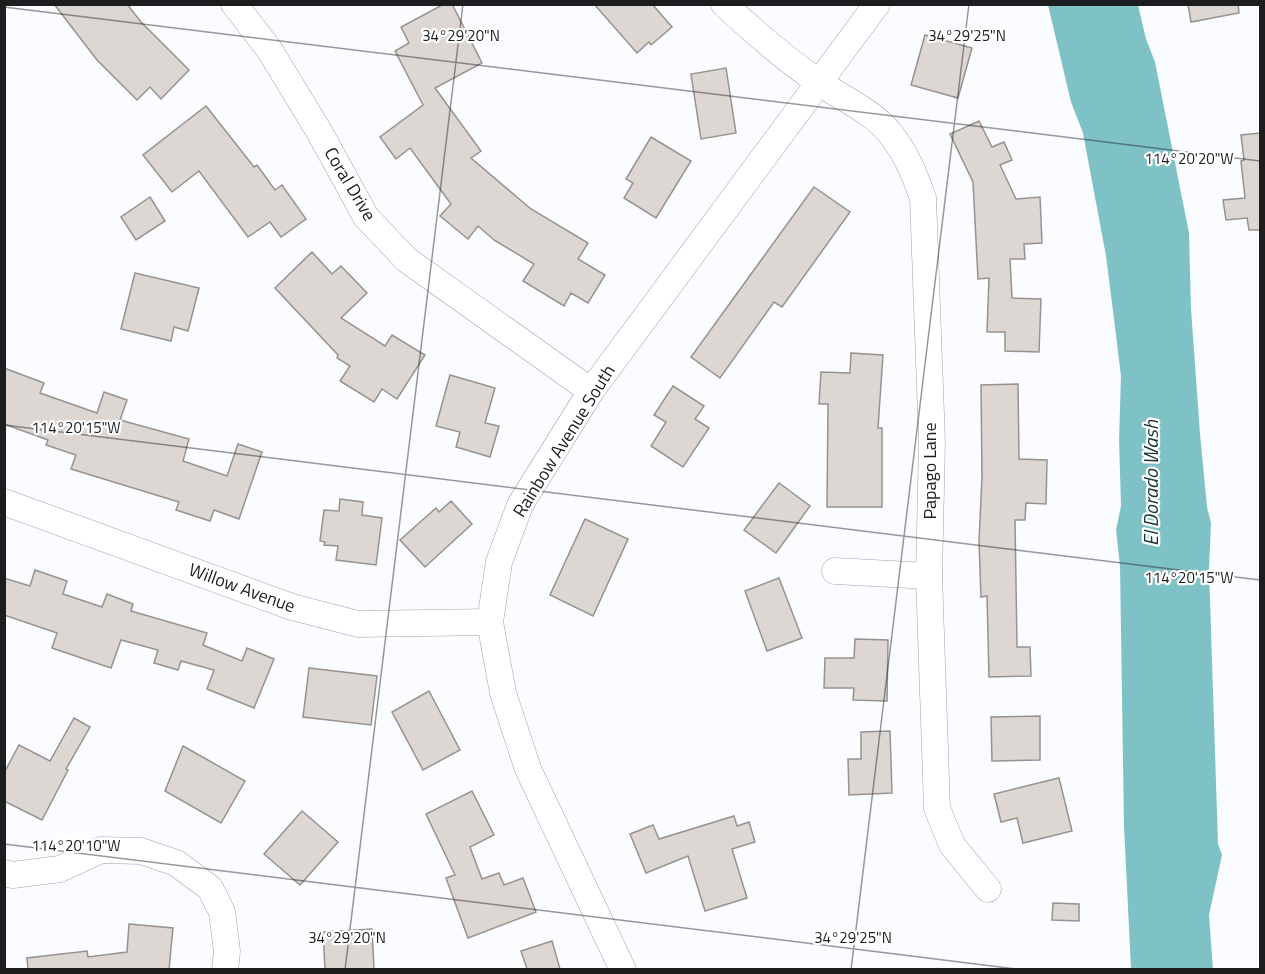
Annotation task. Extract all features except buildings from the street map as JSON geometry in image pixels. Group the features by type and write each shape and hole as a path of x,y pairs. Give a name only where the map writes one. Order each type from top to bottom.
{"street":[{"name":"Coral Drive","path":"234,4 269,49 321,133 366,217 407,260 591,391"},
{"name":"Papago Lane","path":"724,4 819,82 864,111 889,132 911,163 923,198 932,442 929,576 937,808 952,845 988,889"},
{"name":"Rainbow Avenue South","path":"623,969 528,769 503,693 490,622 499,562 520,505 591,391 877,4"},
{"name":"Willow Avenue","path":"4,502 292,607 357,624 490,622"},
{"path":"835,571 929,576"},
{"path":"4,873 60,869 101,850 141,851 176,863 210,888 222,912 227,951 225,969"}],"water":[{"name":"El Dorado Wash","path":"1048,5 1138,5 1146,39 1155,62 1189,233 1191,309 1200,434 1207,507 1211,523 1209,569 1218,844 1222,855 1209,915 1213,969 1131,969 1124,826 1120,566 1116,530 1121,506 1119,440 1121,376 1106,256 1083,133 1071,102"}]}
